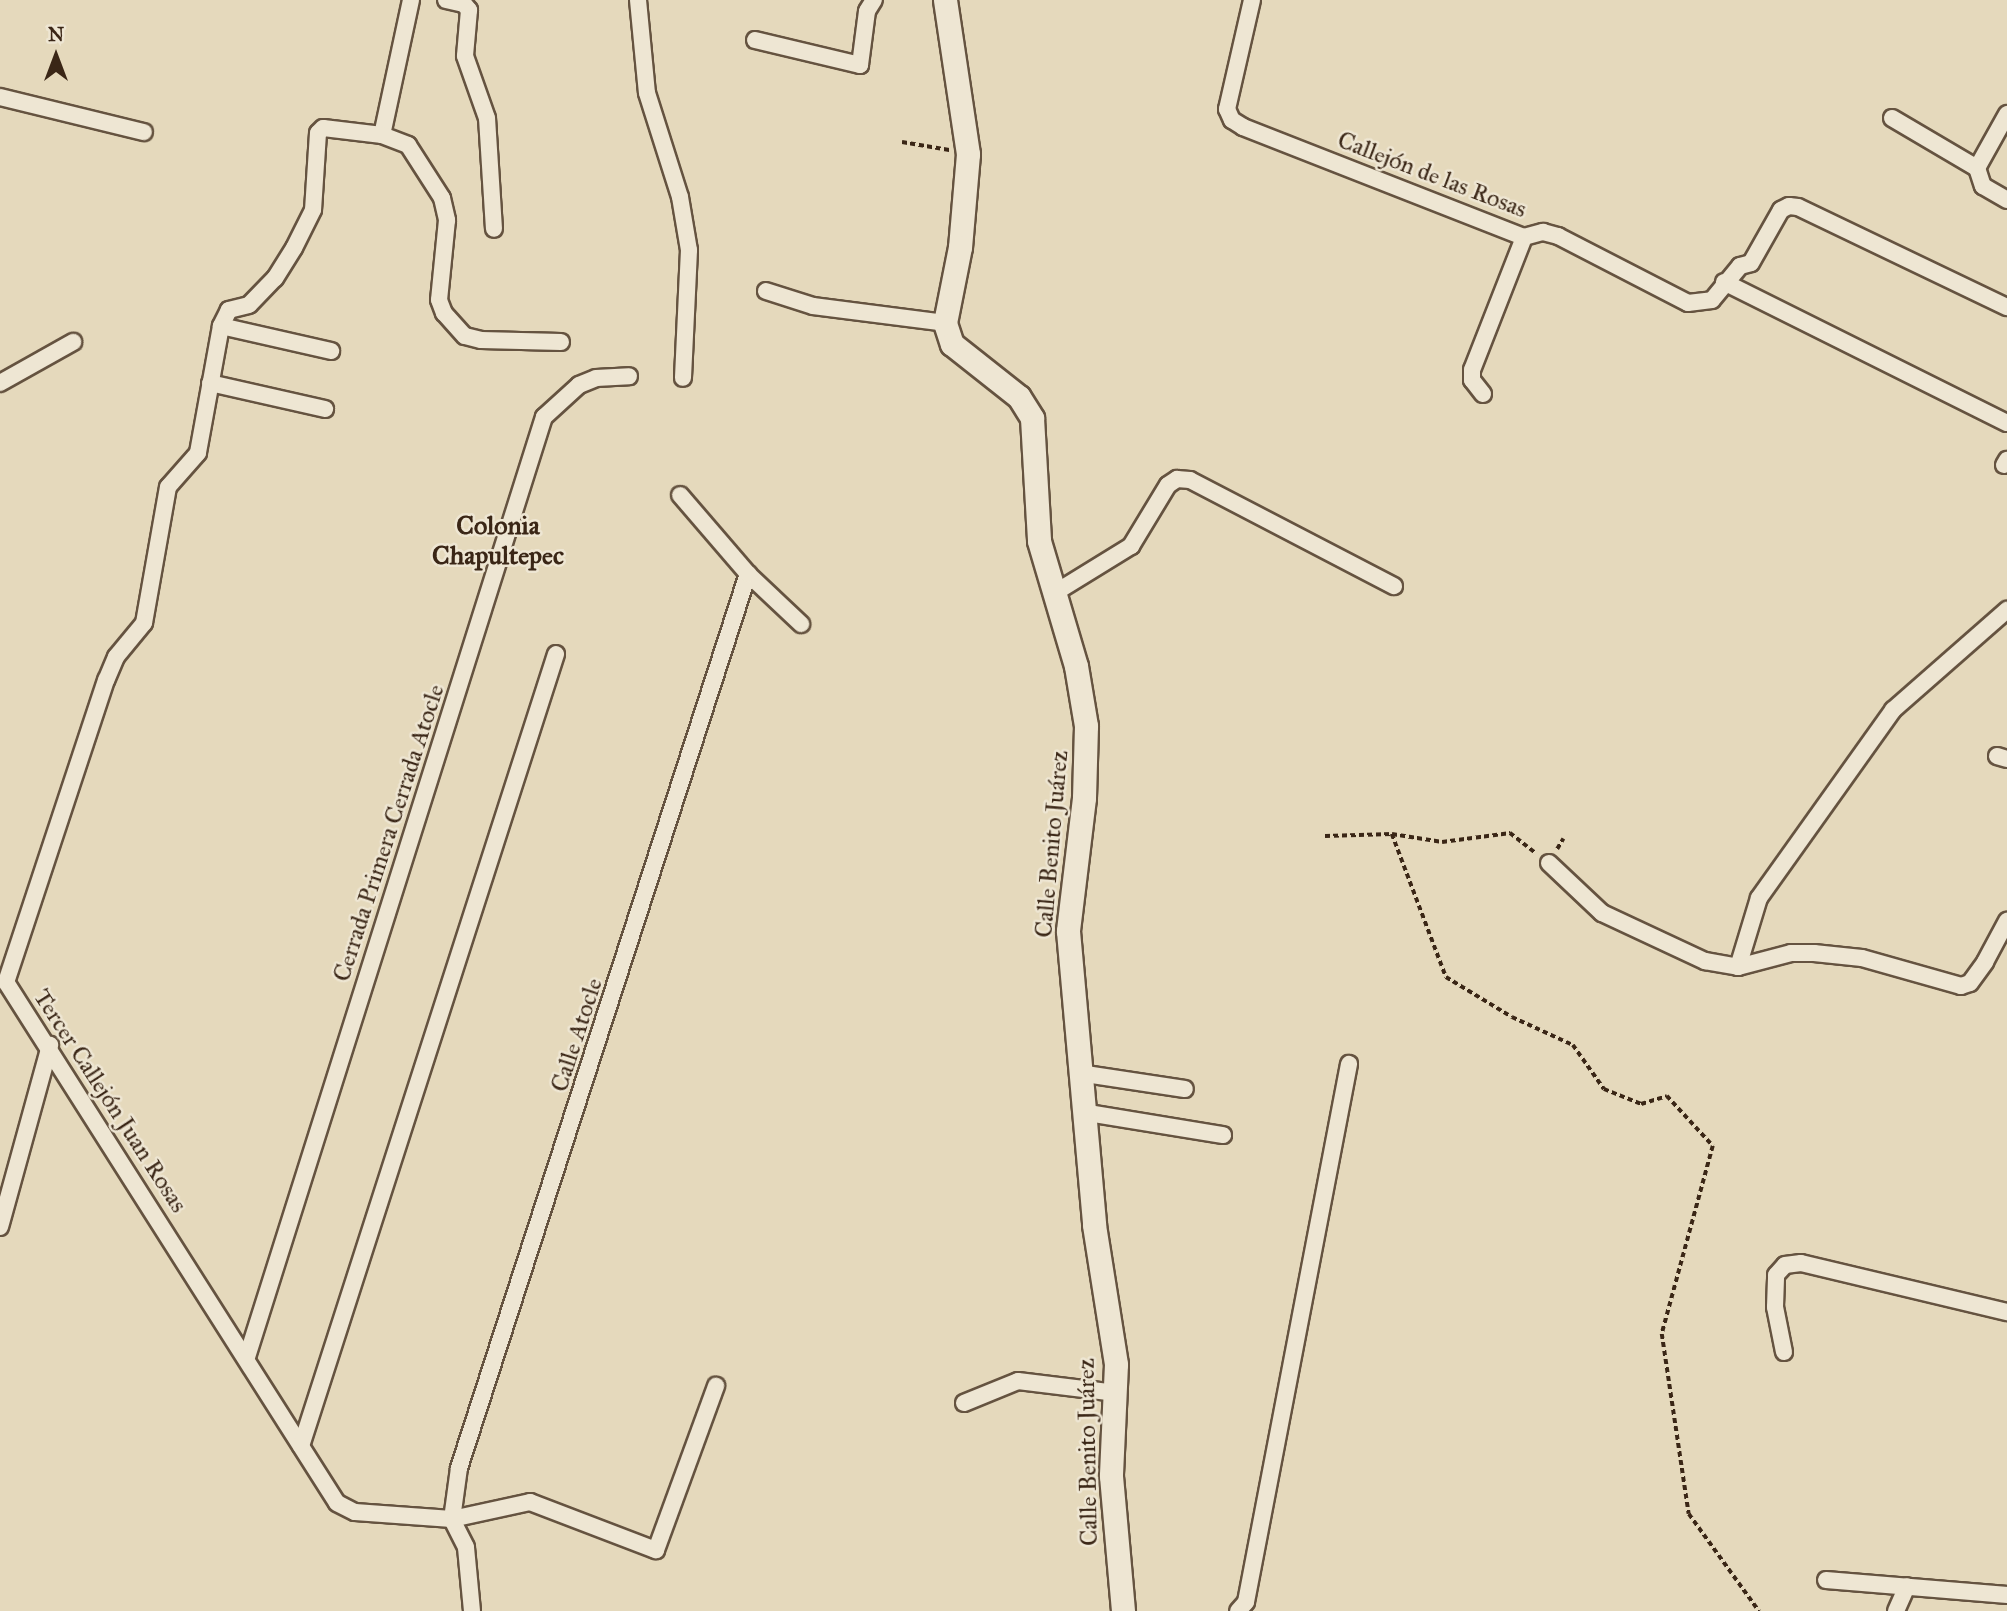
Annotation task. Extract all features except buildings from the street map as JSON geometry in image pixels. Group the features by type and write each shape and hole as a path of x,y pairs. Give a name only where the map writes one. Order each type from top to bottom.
{"street":[{"path":"382,135 411,0"},
{"path":"446,0 464,4 469,10 465,56 487,118 494,229"},
{"path":"638,0 647,93 680,197 690,250 683,379"},
{"path":"755,40 860,65 867,11 874,0"},
{"path":"766,292 813,306 945,323 960,247 968,154 945,0"},
{"name":"Callejón de las Rosas","path":"1252,0 1227,109 1232,120 1243,127 1524,237 1543,232 1558,236 1688,303 1712,300 1724,282 1740,266 1751,263 1780,210 1798,207 2007,307"},
{"path":"0,97 144,132"},
{"path":"1977,168 2007,114"},
{"path":"1892,118 1977,168 1983,186 2007,200"},
{"path":"331,351 221,326 229,310 249,305 275,278 294,248 313,210 318,132 323,128 382,135 408,145 442,198 447,219 439,300 444,313 465,336 481,340 561,342"},
{"path":"1483,394 1472,380 1472,370 1524,237"},
{"path":"1724,282 2007,423"},
{"name":"Calle Benito Juárez","path":"945,323 952,344 1019,397 1032,418 1037,525 1076,666 1086,726 1084,798 1068,931 1094,1225 1116,1364 1111,1476 1123,1611"},
{"name":"Tercer Callejón Juan Rosas","path":"221,326 198,453 168,487 144,622 116,657 106,680 3,981 50,1045 337,1503 355,1512 452,1519 530,1502 656,1550 716,1386"},
{"path":"0,383 73,342"},
{"name":"Cerrada Primera Cerrada Atocle","path":"247,1357 544,416 579,385 596,377 629,376"},
{"path":"210,383 325,409"},
{"path":"1054,594 1131,546 1168,485 1177,479 1190,480 1394,586"},
{"path":"680,495 748,574 801,624"},
{"name":"Calle Atocle","path":"452,1519 458,1468 748,574"},
{"path":"1738,967 1759,898 1893,709 2007,610"},
{"path":"302,1446 556,654"},
{"path":"1549,863 1602,913 1705,961 1738,967 1791,953 1814,953 1862,958 1961,986 1970,983 1978,973 2007,921"},
{"path":"0,1227 50,1045"},
{"path":"1238,1611 1246,1602 1349,1064"},
{"path":"1079,1073 1185,1089"},
{"path":"1082,1112 1223,1135"},
{"path":"1784,1352 1775,1307 1776,1275 1785,1265 1801,1263 2007,1311"},
{"path":"964,1403 1018,1381 1116,1393"},
{"path":"452,1519 466,1547 472,1611"},
{"path":"1826,1580 2007,1595"},
{"path":"1896,1611 1907,1587"}],"path":[{"path":"902,142 968,154"},
{"path":"1325,836 1392,834 1442,842 1510,833 1549,863"},
{"path":"1392,834 1446,977 1512,1017 1573,1045 1604,1089 1641,1104 1667,1096 1713,1146 1662,1334 1689,1514 1759,1611"}],"district":[{"name":"Colonia Chapultepec","path":"498,541"}]}
